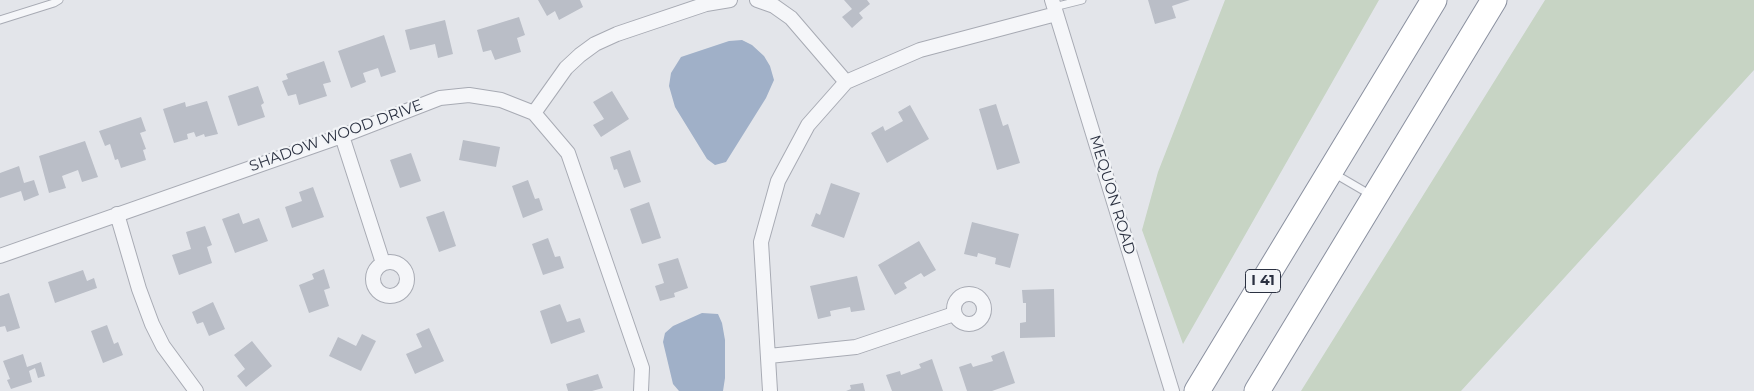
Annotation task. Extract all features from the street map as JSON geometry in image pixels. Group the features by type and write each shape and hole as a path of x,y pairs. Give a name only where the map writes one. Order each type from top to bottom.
{"highway":[{"name":"I 41","path":"1197,391 1434,0"},
{"path":"1257,391 1494,0"}],"street":[{"path":"534,113 566,68 595,44 617,34 706,4 730,0"},
{"path":"757,0 774,6 791,18 846,82"},
{"path":"770,391 761,242 778,181 808,125 846,82 920,50 1054,7"},
{"name":"MEQUON ROAD","path":"1054,7 1172,391"},
{"name":"SHADOW WOOD DRIVE","path":"0,256 342,136 440,98 469,95 501,100 534,113 568,153 642,368 641,391"},
{"path":"342,136 383,263"},
{"path":"117,214 139,289 152,324 163,346 196,391"},
{"path":"769,356 856,347 954,314"}],"lane":[{"path":"0,20 59,0"},
{"path":"1054,7 1082,0"},
{"path":"1330,171 1375,197"}],"green space":[{"path":"1225,0 1379,0 1183,344 1142,230 1158,172"},
{"path":"1545,0 1754,0 1754,70 1461,391 1301,391"}],"water":[{"path":"742,40 752,45 764,56 770,66 774,80 766,98 726,162 715,165 707,159 675,107 669,86 671,73 681,57 729,41"},
{"path":"702,313 718,314 722,323 725,340 723,391 679,391 673,384 663,342 665,333 673,326"}],"building":[{"path":"538,0 580,0 583,7 559,20 555,11 547,16"},
{"path":"844,0 867,0 870,4 859,13 863,18 852,28 842,17 852,9"},
{"path":"1148,0 1190,0 1172,6 1176,18 1155,24"},
{"path":"519,17 525,35 517,38 521,52 495,60 491,50 483,52 477,30"},
{"path":"445,20 453,54 438,58 435,44 410,50 405,30"},
{"path":"384,35 396,72 381,77 378,68 363,73 366,82 351,88 338,51"},
{"path":"324,61 331,82 323,84 327,96 299,105 296,94 288,96 282,81 288,79 286,74"},
{"path":"258,86 264,103 261,105 265,117 238,126 228,96"},
{"path":"612,91 629,119 601,137 593,125 604,119 593,102"},
{"path":"207,101 218,134 205,137 204,134 196,137 194,132 187,134 188,139 174,143 163,109 185,102 186,107"},
{"path":"996,104 1003,126 1008,124 1020,163 997,170 979,109"},
{"path":"910,105 929,139 887,163 871,133 883,126 885,131 903,121 898,112"},
{"path":"141,117 146,131 140,133 146,149 143,150 146,160 121,168 118,159 115,160 110,144 105,146 99,131"},
{"path":"463,140 500,147 496,167 459,160"},
{"path":"85,141 98,177 82,182 78,170 62,176 66,188 49,193 39,156"},
{"path":"630,150 641,182 624,188 617,169 614,170 610,157"},
{"path":"411,153 421,181 400,188 390,160"},
{"path":"19,166 24,183 34,180 39,195 24,201 21,191 0,198 0,173"},
{"path":"528,180 535,199 539,198 543,210 523,218 512,186"},
{"path":"831,183 860,193 844,238 811,226 816,213 820,215"},
{"path":"313,187 324,217 292,228 285,207 302,201 299,192"},
{"path":"649,202 661,238 642,244 630,209"},
{"path":"444,211 456,246 439,252 426,217"},
{"path":"239,213 243,224 259,218 268,241 235,253 222,219"},
{"path":"972,222 1019,234 1010,268 995,264 996,258 978,253 977,257 964,254"},
{"path":"205,226 212,245 207,247 212,263 179,275 172,255 191,249 186,232"},
{"path":"548,238 555,257 560,256 564,268 543,275 532,244"},
{"path":"919,241 936,270 924,277 921,273 904,283 907,288 895,295 878,265"},
{"path":"678,258 688,288 674,293 675,297 660,301 655,286 664,283 658,264"},
{"path":"324,269 330,288 324,290 329,306 309,313 299,285 314,279 312,274"},
{"path":"83,270 87,281 94,278 97,288 55,303 48,282"},
{"path":"857,276 865,310 851,312 850,307 830,311 831,316 818,319 810,286"},
{"path":"1054,289 1055,337 1020,338 1020,323 1026,322 1026,303 1023,303 1022,290"},
{"path":"9,293 20,328 7,332 5,326 0,327 0,296"},
{"path":"213,302 225,329 209,336 203,322 197,324 192,312"},
{"path":"560,304 567,322 580,318 585,332 551,344 540,311"},
{"path":"107,325 114,344 118,342 123,355 103,363 91,331"},
{"path":"429,328 444,361 415,374 406,354 422,347 416,334"},
{"path":"362,334 376,341 361,371 329,356 338,337 356,346"},
{"path":"252,341 272,366 246,387 237,376 245,369 234,355"},
{"path":"1004,351 1015,383 992,391 967,391 959,367 971,363 973,367 993,361 991,356"},
{"path":"23,354 27,367 41,362 45,376 38,378 35,368 29,371 32,382 11,389 7,380 10,379 3,361"},
{"path":"932,359 943,391 892,391 886,375 900,371 901,375 921,368 919,364"},
{"path":"598,374 603,388 592,391 568,391 566,384"},
{"path":"863,383 865,391 846,391 851,389 850,385"}]}
